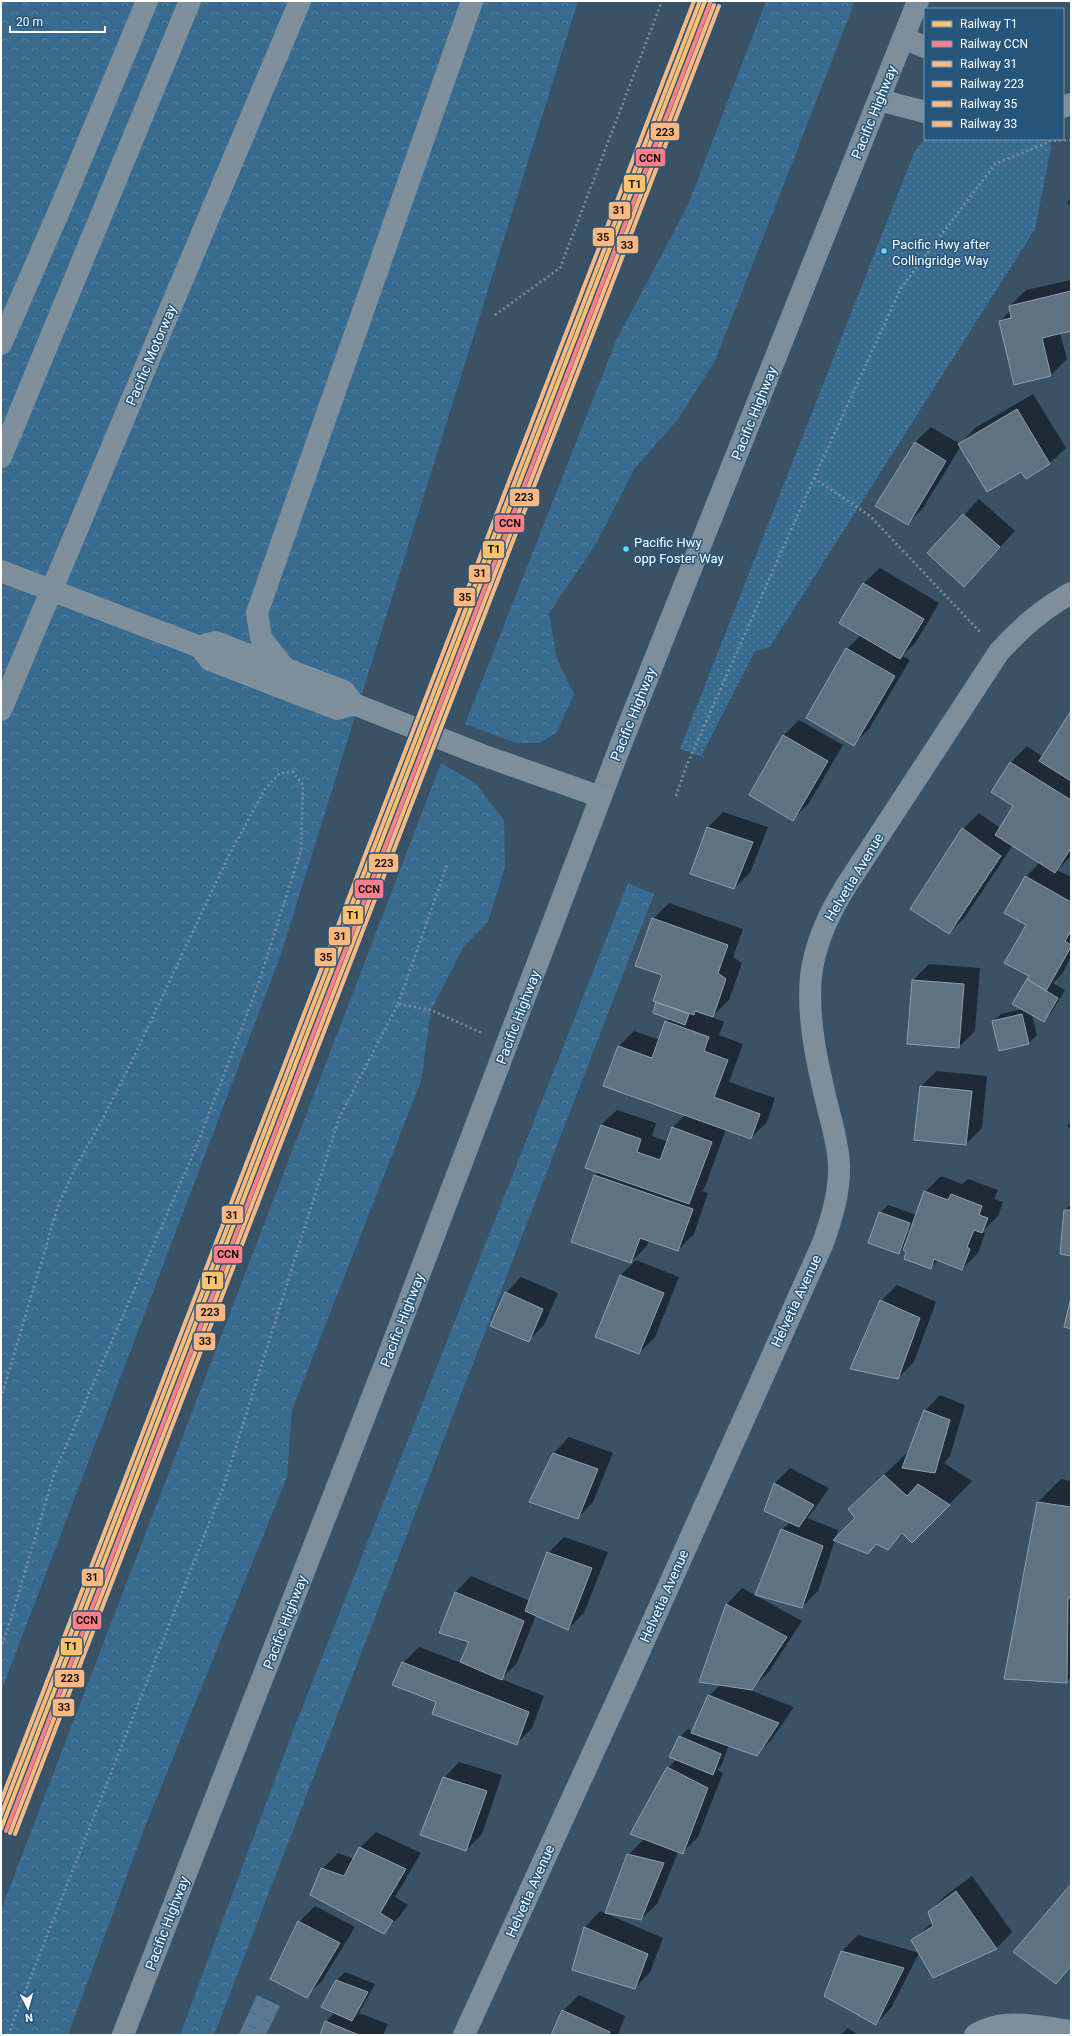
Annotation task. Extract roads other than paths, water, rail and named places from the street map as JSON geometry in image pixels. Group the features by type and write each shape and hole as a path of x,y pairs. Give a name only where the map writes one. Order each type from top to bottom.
{"highway":[{"path":"1,344 60,209 147,1"},
{"path":"1,457 190,1"},
{"name":"Pacific Motorway","path":"1,710 300,1"},
{"path":"285,669 261,638 257,613 472,1"},
{"path":"1,571 200,647 210,660 337,709 354,704"},
{"path":"200,647 215,642 344,691 354,704 482,755 601,797"}],"main road":[{"name":"Pacific Highway","path":"123,2035 508,1045 601,797 918,1"}],"street":[{"path":"903,38 924,47"},
{"path":"879,100 924,112"},
{"name":"Helvetia Avenue","path":"464,2035 823,1243 834,1212 838,1186 839,1163 835,1137 814,1039 811,1003 811,976 828,916 846,886 999,652 1022,627 1047,607 1071,593"},
{"path":"975,2035 998,2027 1015,2024 1071,2031"}],"water":[{"path":"257,1995 280,2006 266,2035 241,2035 239,2034"}],"rail line":[{"name":"35","path":"1,1801 694,1"},
{"name":"31","path":"1,1815 700,1"},
{"name":"T1","path":"1,1829 705,1"},
{"name":"CCN","path":"6,1831 710,3"},
{"name":"223","path":"10,1833 714,5"},
{"name":"33","path":"15,1834 719,6"}],"place":[{"name":"Pacific Hwy after Collingridge Way","path":"884,251"},
{"name":"Pacific Hwy opp Foster Way","path":"626,549"}]}
